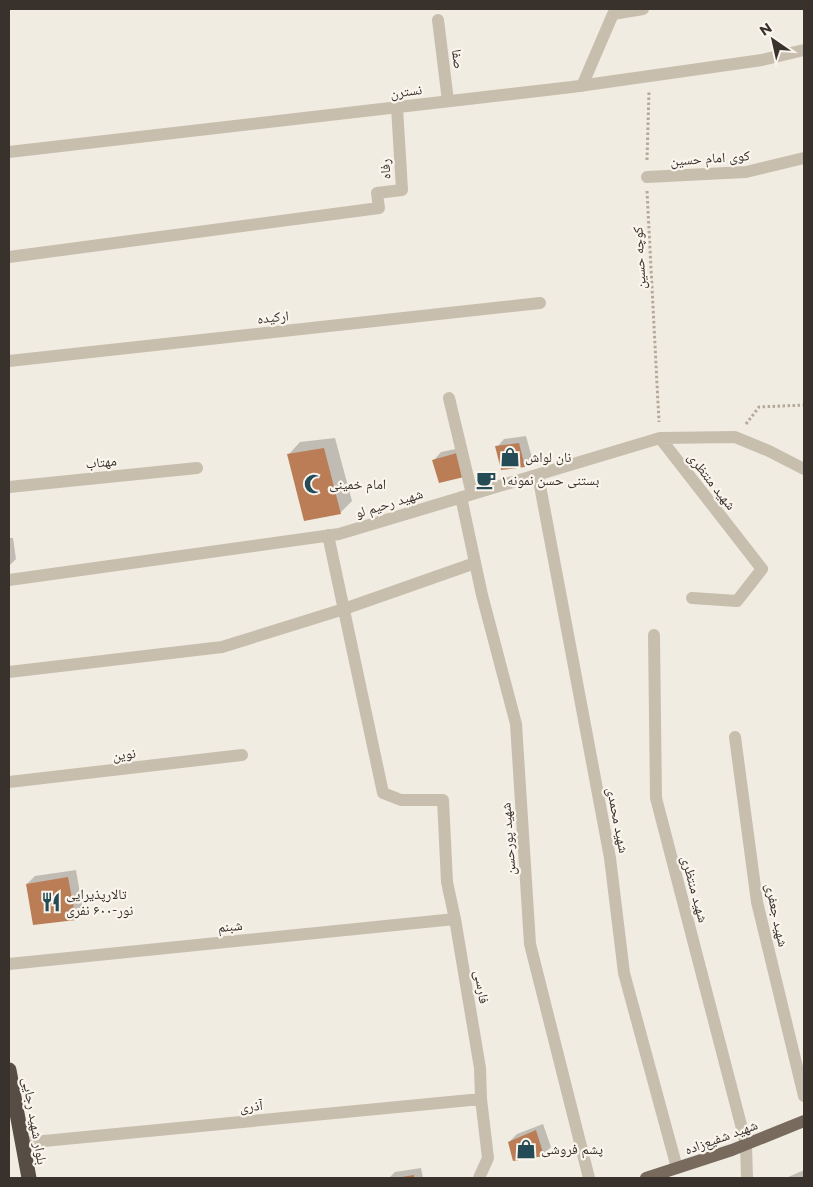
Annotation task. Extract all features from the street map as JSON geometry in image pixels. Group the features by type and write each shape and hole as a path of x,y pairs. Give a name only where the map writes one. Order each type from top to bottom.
{"highway":[{"name":"بلوار شهید رجایی","path":"9,1070 29,1178"}],"main road":[{"name":"شهید شفیع‌زاده","path":"646,1178 746,1144 804,1121"}],"street":[{"path":"582,86 613,14 643,9"},
{"name":"صفا","path":"438,20 448,101"},
{"name":"نسترن","path":"9,152 582,86 762,60 804,50"},
{"name":"رفاه","path":"9,257 379,208 376,193 402,190 397,107"},
{"name":"کوی امام حسین","path":"647,177 746,172 804,158"},
{"name":"ارکیده","path":"9,361 540,303"},
{"name":"شهید پورحسن","path":"449,398 466,495 475,563 516,724 530,944 589,1178"},
{"name":"شهید رحیم لو","path":"9,580 339,534 660,438 735,438 769,451 804,468"},
{"name":"شهید منتظری","path":"660,438 762,569 737,600 692,598"},
{"name":"مهتاب","path":"9,487 197,468"},
{"name":"شهید محمدی","path":"538,475 610,858 624,973 677,1168"},
{"path":"328,535 344,609"},
{"path":"9,672 222,646 344,609 475,563"},
{"name":"فارسی","path":"344,609 383,793 401,800 443,800 447,882 480,1068 488,1158 479,1178"},
{"name":"شهید منتظری","path":"654,635 656,798 746,1144 747,1178"},
{"name":"شهید جعفری","path":"735,737 757,902 804,1096"},
{"name":"نوین","path":"9,782 242,755"},
{"name":"شبنم","path":"9,964 455,919"},
{"name":"آذری","path":"22,1143 482,1099"}],"path":[{"name":"کوچه حسین","path":"649,76 647,177 660,438"},
{"path":"735,438 759,406 804,405"}],"building":[{"name":"نان لواش","path":"519,443 525,467 501,470 495,446"},
{"name":"امام خمینی","path":"324,448 341,514 304,521 287,454"},
{"path":"457,453 464,477 439,483 432,460"},
{"name":"تالارپذیرایی نور-۶۰۰ نفری","path":"68,877 76,920 33,925 26,884"},
{"name":"پشم فروشی","path":"536,1130 544,1156 513,1161 508,1142"},
{"path":"414,1175 414,1178 402,1178 402,1177"}],"place":[{"name":"نان لواش","path":"510,457"},
{"name":"بستنی حسن نمونه۱","path":"486,480"},
{"name":"امام خمینی","path":"314,484"},
{"name":"تالارپذیرایی نور-۶۰۰ نفری","path":"51,902"},
{"name":"پشم فروشی","path":"526,1149"}]}
